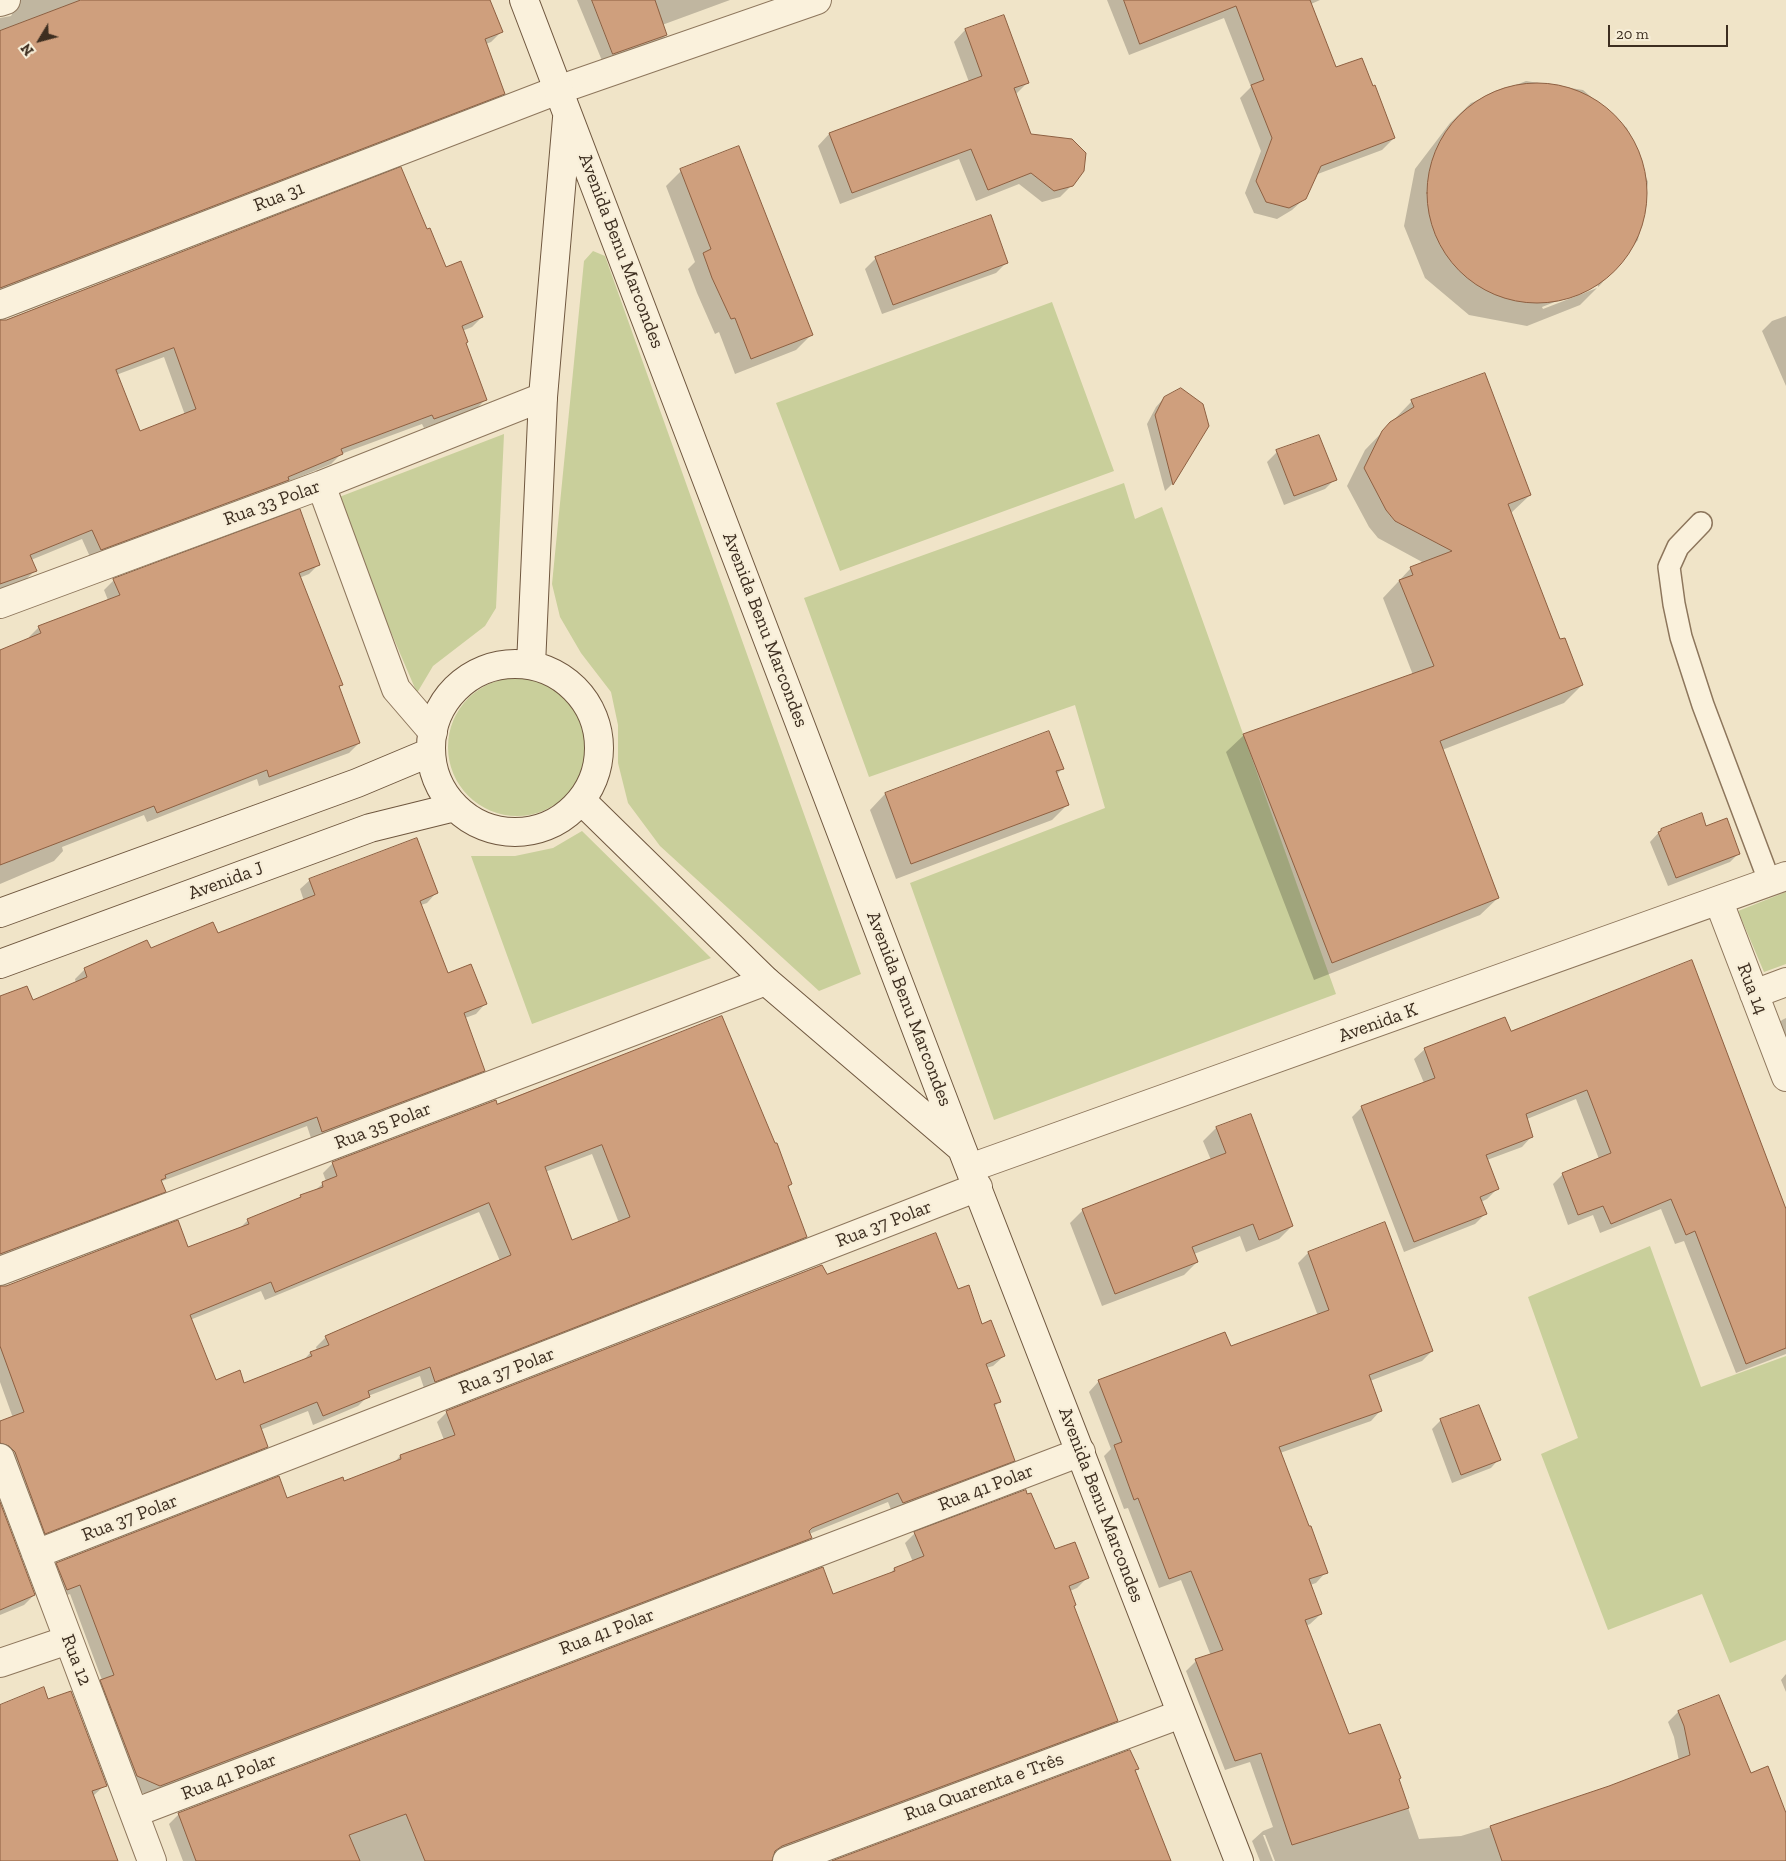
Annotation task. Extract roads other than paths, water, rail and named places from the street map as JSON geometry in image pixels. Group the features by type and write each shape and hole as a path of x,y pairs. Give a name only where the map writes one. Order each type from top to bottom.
{"street":[{"path":"0,2 6,0"},
{"name":"Avenida Benu Marcondes","path":"524,0 970,1168 1239,1861"},
{"name":"Rua 31","path":"0,305 563,101 816,0"},
{"name":"Avenida Benu Marcondes","path":"531,665 543,397 563,101"},
{"name":"Rua 33 Polar","path":"0,604 321,485 543,397"},
{"path":"321,485 396,689 432,742"},
{"path":"504,664 531,665 558,675 573,687 580,694 595,719 600,747 596,776 582,801 560,820 534,831 505,832 478,824 455,807 442,791 434,772 432,742 441,707 457,686 479,671 504,664"},
{"path":"0,913 357,783 432,742"},
{"name":"Avenida Benu Marcondes","path":"582,801 766,982 970,1168"},
{"name":"Avenida J","path":"0,964 370,828 455,807"},
{"name":"Avenida K","path":"970,1168 1778,880"},
{"name":"Rua 14","path":"1719,902 1786,1077"},
{"name":"Rua 35 Polar","path":"0,1271 766,982"},
{"path":"1754,994 1786,982"},
{"name":"Rua 37 Polar","path":"36,1554 970,1168"},
{"name":"Rua 41 Polar","path":"134,1813 1081,1452"},
{"name":"Rua 12","path":"0,1458 152,1861"},
{"path":"0,1663 68,1640"},
{"name":"Rua Quarenta e Três","path":"787,1861 1181,1714"}],"lane":[{"path":"1701,523 1678,547 1669,567 1681,637 1703,705 1778,880"}]}
